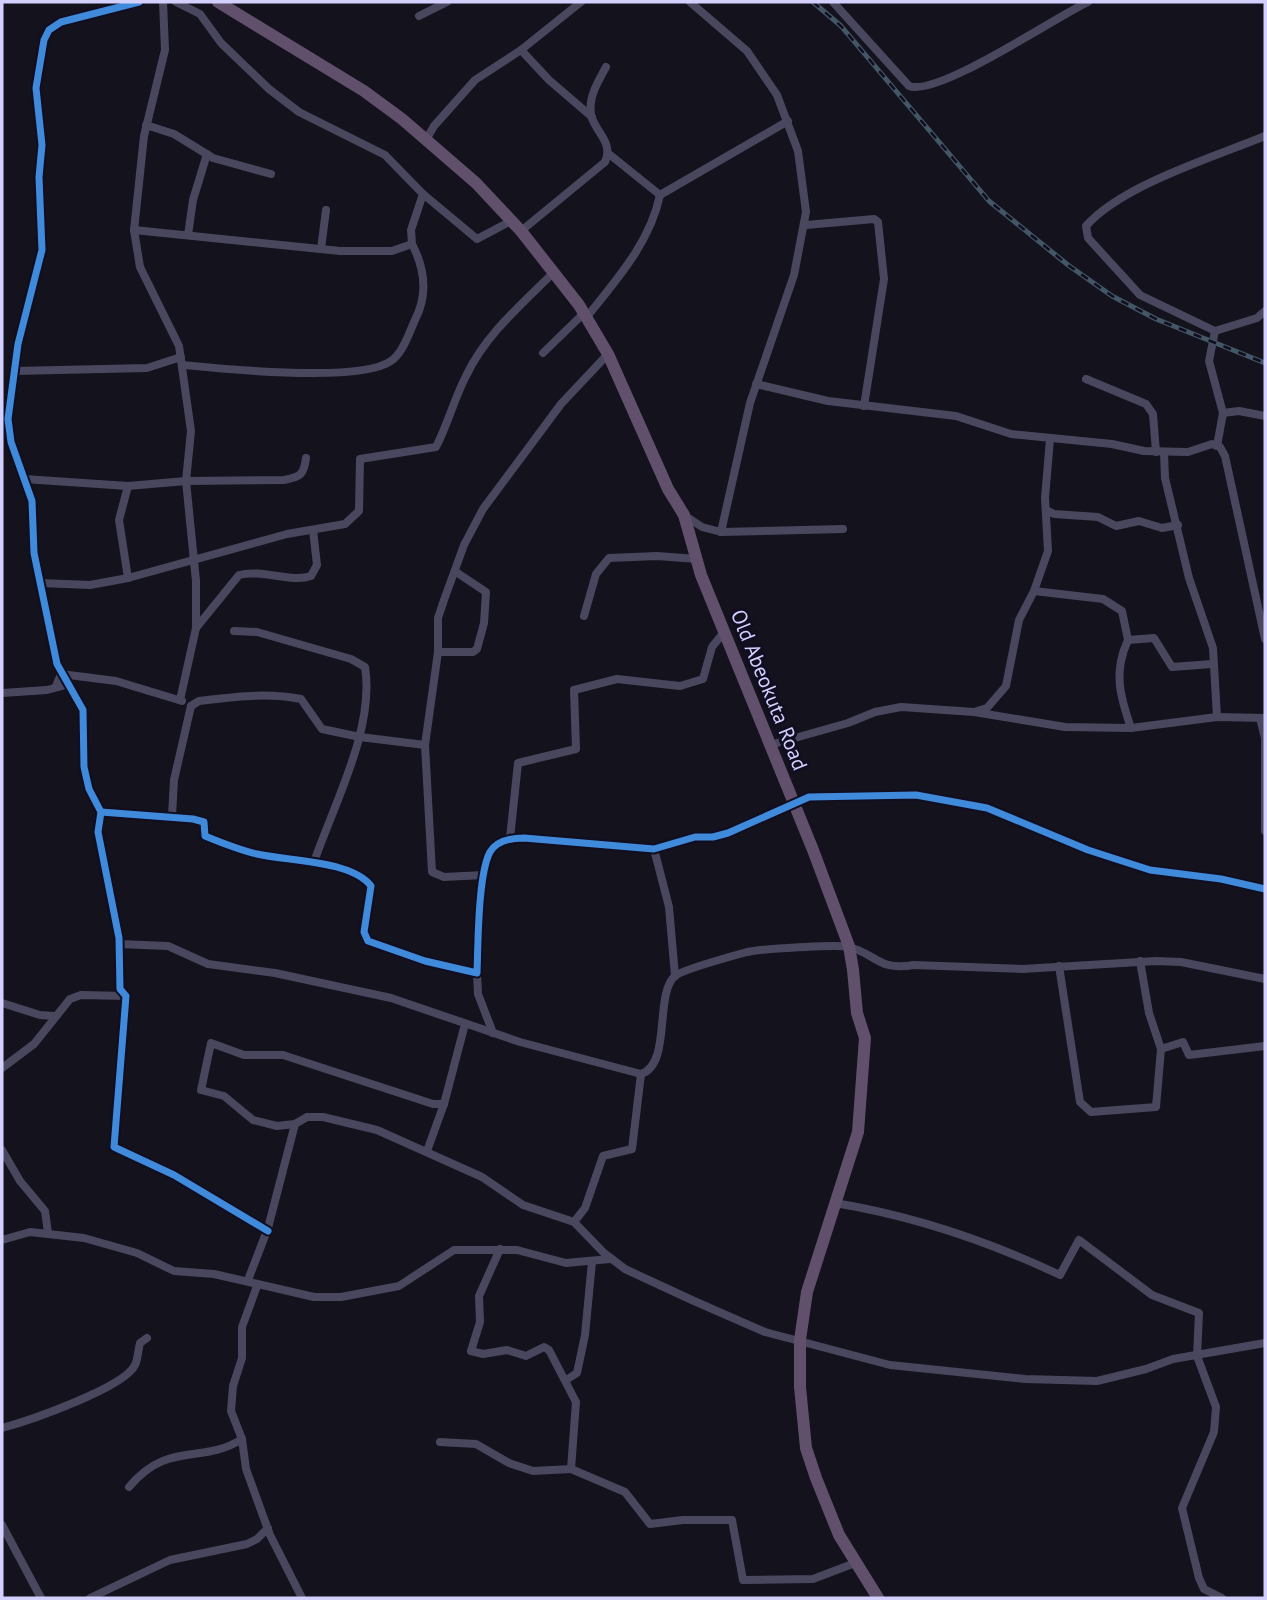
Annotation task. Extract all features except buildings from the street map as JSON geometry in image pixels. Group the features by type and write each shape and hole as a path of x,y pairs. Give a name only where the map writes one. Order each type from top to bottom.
{"highway":[{"name":"Old Abeokuta Road","path":"218,2 364,91 476,183 511,221 554,272 608,354 668,489 684,515 724,632 849,946 858,1013 865,1038 858,1132 807,1292 800,1340 800,1387 807,1448 825,1501 856,1563 878,1598"}],"street":[{"path":"139,2 61,22 50,30 44,40 36,88 42,145 39,177 42,250 14,371 8,419 11,442 32,501 34,552 61,674 70,684 83,710 84,767 89,789 101,812 98,832 120,944 120,989 126,996 114,1147 174,1175 268,1231"},
{"path":"163,2 165,50 146,125 134,230 140,267 172,328 182,361 191,430 186,481 194,561 196,628 180,700"},
{"path":"176,2 200,14 221,43 269,89 325,127 375,149 477,239 511,221"},
{"path":"419,16 447,2"},
{"path":"426,140 434,126 475,80 521,50 581,2"},
{"path":"690,2 747,51 777,95 798,151 806,225 794,275 757,384 721,532"},
{"path":"833,2 909,86 922,89 979,65 1088,2"},
{"path":"521,50 549,80 592,117 606,141 609,154 660,195"},
{"path":"592,117 591,100 606,67"},
{"path":"543,353 585,316 636,252 652,223 660,195 788,121"},
{"path":"146,125 174,134 207,155 271,174"},
{"path":"1265,136 1128,195 1096,215 1086,226 1088,238 1140,295 1215,331 1257,317 1265,311"},
{"path":"520,232 601,166 609,154"},
{"path":"188,234 193,200 207,155"},
{"path":"14,371 147,368 182,361 333,372 378,367 391,361 423,306 420,260 412,244 411,230 423,194"},
{"path":"321,249 326,210"},
{"path":"806,225 874,219 878,222 884,279 863,405"},
{"path":"134,230 321,249 392,251 412,244"},
{"path":"40,583 90,585 128,578 345,524 359,511 359,462 363,457 436,447 477,356 497,328 554,272"},
{"path":"1215,331 1209,361 1223,413 1217,446 1225,456 1248,568 1261,591 1265,639"},
{"path":"484,875 444,877 432,872 425,745 438,652 438,618 464,545 483,509 561,404 608,354"},
{"path":"1086,379 1146,404 1153,414 1189,578 1209,631 1217,717"},
{"path":"757,384 863,405 956,416 990,429 1050,439 1160,452 1217,446"},
{"path":"1223,413 1239,411 1265,416"},
{"path":"974,712 987,708 1006,685 1019,620 1034,591 1049,543 1050,439"},
{"path":"24,480 128,486 186,481 292,479 304,472 306,458"},
{"path":"128,486 119,520 128,578"},
{"path":"1049,514 1098,517 1116,526 1134,522 1162,528 1178,525"},
{"path":"684,515 702,527 721,532 843,528"},
{"path":"196,628 239,575 273,573 303,579 311,576 317,565 313,530"},
{"path":"584,616 596,574 609,558 657,555 697,559"},
{"path":"438,652 474,652 484,623 486,592 456,572"},
{"path":"1034,591 1103,599 1122,611 1128,640 1121,655 1119,695 1131,728"},
{"path":"234,631 257,632 360,663 367,679 360,737 314,862"},
{"path":"510,838 518,763 576,749 573,691 617,679 680,686 703,679 712,647 724,632"},
{"path":"1128,640 1154,638 1172,667 1212,664"},
{"path":"56,686 61,674"},
{"path":"61,674 116,681 180,700 191,706"},
{"path":"2,693 47,690 70,684"},
{"path":"172,816 174,780 191,706 199,701 261,694 282,695 301,699 322,729 425,745"},
{"path":"770,745 848,723 875,712 901,707 974,712 1065,727 1131,728 1217,717 1264,716 1265,831"},
{"path":"493,1034 478,994 484,875 490,851 510,838 654,849 695,837 713,837 728,833 809,797 848,794 916,795 986,808 1079,846 1150,870 1221,879 1265,889"},
{"path":"101,812 172,816 204,822 205,836 240,849 314,862 356,875 371,886 364,932 373,945 477,973"},
{"path":"575,1222 585,1208 603,1156 632,1149 641,1074 655,1061 668,988 675,976 669,907 654,849"},
{"path":"120,944 168,946 208,964 336,984 391,998 493,1034 641,1074"},
{"path":"675,976 747,952 849,946 877,962 900,967 1181,962 1265,979"},
{"path":"1059,966 1080,1102 1091,1112 1156,1107 1161,1049 1149,1013 1140,961"},
{"path":"2,1068 34,1044 54,1016 75,996 126,996"},
{"path":"2,1003 40,1015 54,1016"},
{"path":"427,1151 444,1104 465,1024"},
{"path":"1161,1049 1183,1042 1189,1055 1265,1046"},
{"path":"444,1104 433,1104 283,1055 244,1055 211,1044 201,1090 224,1096 253,1120 277,1126 295,1124 307,1117 332,1119 377,1130 496,1185 523,1205 575,1222 610,1259 625,1269 765,1332 890,1365 1071,1382 1097,1381 1173,1359 1265,1343"},
{"path":"248,1280 268,1231 295,1124"},
{"path":"2,1150 20,1181 45,1211 48,1233"},
{"path":"835,1203 895,1213 933,1225 1017,1255 1060,1275 1079,1241 1152,1295 1199,1313 1197,1356 1216,1407 1214,1432 1182,1508 1199,1578 1204,1589 1222,1598"},
{"path":"2,1240 30,1232 48,1233 116,1246 174,1271 248,1280 257,1286 303,1297 341,1297 399,1286 454,1250 500,1249 529,1252 557,1262 610,1259"},
{"path":"500,1249 479,1296 480,1322 471,1351 483,1354 507,1350 526,1356 544,1348 566,1380 577,1411 572,1432 571,1469"},
{"path":"566,1380 577,1373 585,1335 592,1262"},
{"path":"257,1286 243,1327 242,1358 231,1397 232,1411 242,1439 246,1469 268,1528 302,1598"},
{"path":"2,1428 35,1419 124,1378 135,1366 140,1343 147,1338"},
{"path":"129,1486 142,1471 172,1455 231,1446 242,1439"},
{"path":"440,1441 476,1444 509,1463 533,1471 571,1469 625,1492 650,1524 683,1520 732,1520 743,1580 813,1579 856,1563"},
{"path":"2,1525 41,1598"},
{"path":"90,1598 170,1560 247,1544 268,1528"}],"railway":[{"path":"813,2 841,26 989,201 1068,265 1112,296 1156,319 1265,363"}],"cycle path":[{"path":"139,2 61,22 49,30 44,40 36,88 42,145 39,177 42,250 18,344 8,419 11,442 32,501 34,553 57,664 83,710 84,767 89,789 101,812 98,832 119,938 120,989 126,996 114,1147 174,1175 268,1231"},
{"path":"101,812 193,819 204,822 205,836 237,848 349,871 362,877 371,886 364,932 368,941 425,961 477,973 483,876 490,852 500,842 524,838 654,849 695,837 713,837 728,833 809,797 916,795 987,808 1088,850 1150,870 1221,879 1265,889"}]}
